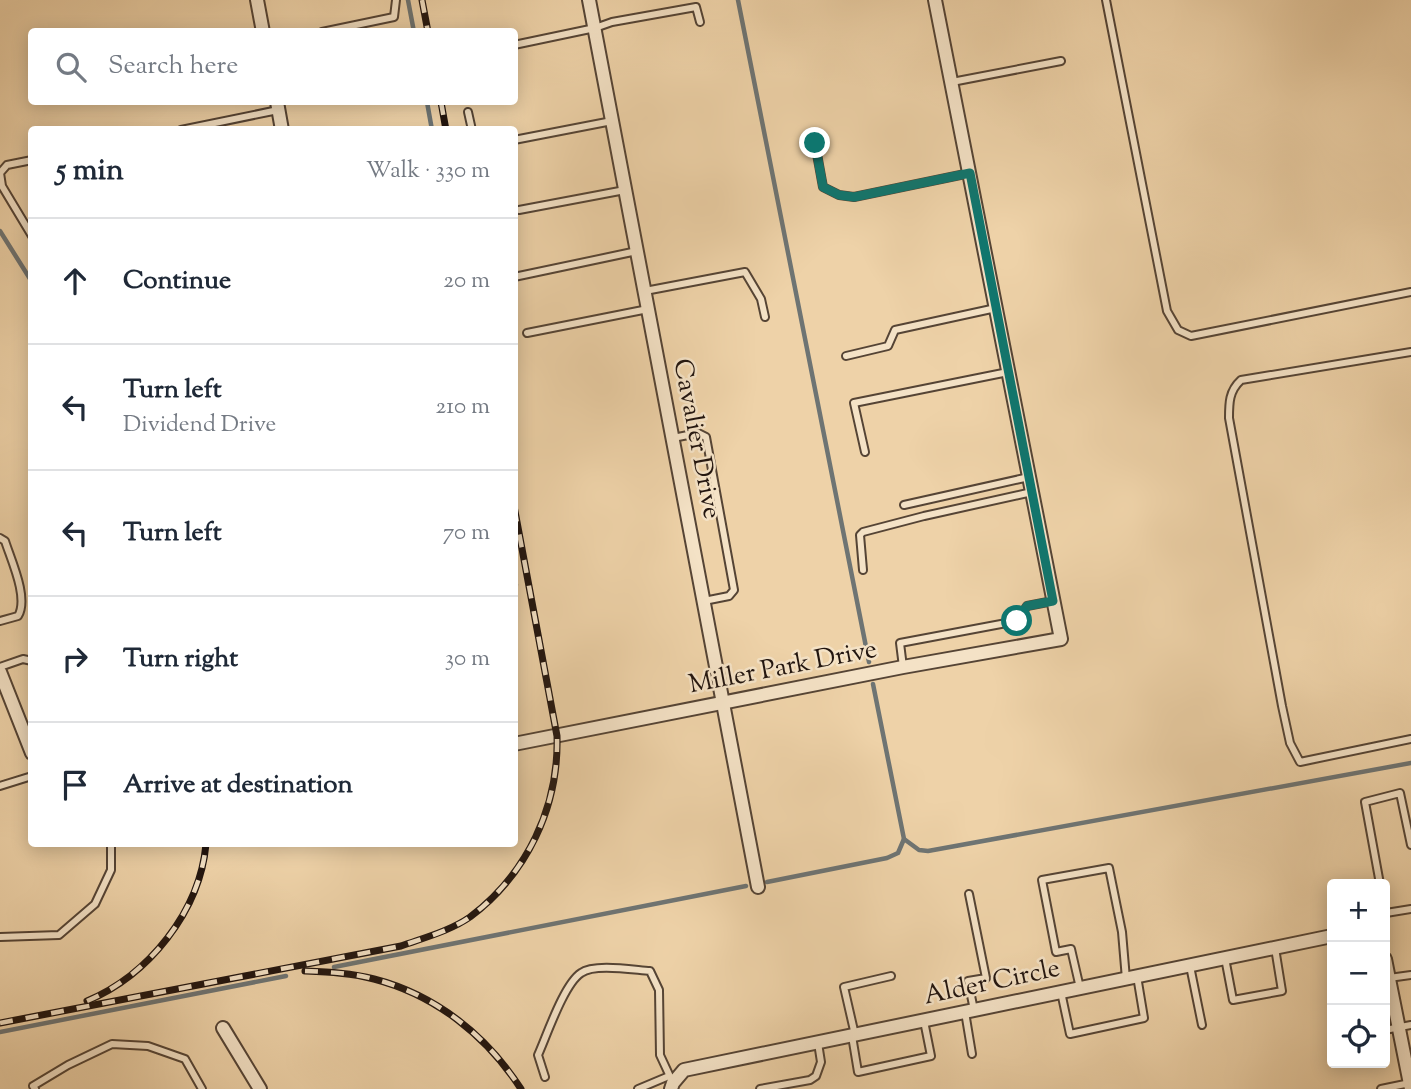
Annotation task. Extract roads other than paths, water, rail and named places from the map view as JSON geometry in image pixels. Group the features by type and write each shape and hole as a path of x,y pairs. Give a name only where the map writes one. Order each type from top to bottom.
{"street":[{"path":"257,0 262,28"},
{"name":"Cavalier Drive","path":"589,0 758,887"},
{"path":"935,0 1053,601"},
{"path":"277,106 281,126"},
{"name":"Miller Park Drive","path":"518,743 1061,639 1053,601"},
{"path":"0,670 28,743"},
{"name":"Alder Circle","path":"671,1083 684,1070 1327,937"},
{"path":"1390,986 1405,1027 1410,1086"},
{"path":"223,1027 260,1089"}],"lane":[{"path":"341,28 394,17 396,0"},
{"path":"1106,0 1167,311 1178,330 1191,337 1411,292"},
{"path":"518,44 612,22 696,7 700,22"},
{"path":"952,82 1061,61"},
{"path":"197,126 277,106"},
{"path":"468,112 471,126"},
{"path":"518,139 612,121"},
{"path":"815,143 823,187 839,195 854,197 970,173"},
{"path":"28,161 7,164 0,173 2,186 28,229"},
{"path":"519,210 625,190"},
{"path":"518,276 637,251"},
{"path":"645,291 745,272 761,299 765,317"},
{"path":"527,333 648,309"},
{"path":"846,356 888,346 895,330 996,309"},
{"path":"1411,352 1241,380 1234,387 1229,401 1231,431 1292,749 1300,762 1411,739"},
{"path":"865,452 854,403 1009,372"},
{"path":"673,438 698,433 706,437 734,590 729,596 704,601"},
{"path":"904,505 1029,477"},
{"path":"863,570 860,535 863,533 924,516 1032,492"},
{"path":"0,538 5,541 23,605 18,616 0,621"},
{"path":"904,667 900,643 1017,621 1027,606 1053,601"},
{"path":"0,670 23,659 28,661"},
{"path":"0,786 28,777"},
{"path":"1379,879 1365,802 1401,793 1411,845"},
{"path":"0,937 59,935 95,904 111,870 111,847"},
{"path":"1061,992 1070,1034 1144,1018 1132,978 1109,868 1042,880 1056,952 1071,949 1080,988"},
{"path":"969,894 986,978 968,981 972,1054"},
{"path":"1390,911 1411,909"},
{"path":"1225,958 1233,1000 1282,991 1275,948"},
{"path":"1190,965 1202,1025"},
{"path":"545,1077 538,1055 569,986 582,972 604,968 650,971 659,990 660,1055 671,1083 638,1089"},
{"path":"1390,980 1411,975"},
{"path":"891,976 844,987 858,1072 931,1056 924,1021"},
{"path":"760,1089 810,1080 816,1076 821,1062 818,1043"},
{"path":"35,1089 33,1086 68,1065 112,1044 148,1046 185,1059 202,1089"},
{"path":"1381,1089 1410,1086"}],"waterway":[{"path":"408,0 413,28"},
{"path":"738,0 869,662"},
{"path":"428,105 431,126"},
{"path":"0,231 28,276"},
{"path":"767,882 887,858 898,853 904,839 873,684"},
{"path":"904,839 919,850 928,851 1411,763"},
{"path":"334,967 746,886"},
{"path":"0,1032 286,976"}],"railway":[{"path":"422,0 427,28"},
{"path":"442,105 445,126"},
{"path":"0,1023 401,946 454,926 490,900 508,881 536,837 552,788 556,762 557,736 518,527"},
{"path":"87,1001 110,990 131,975 168,938 194,893 206,847"},
{"path":"305,971 366,977 418,995 458,1020 476,1035 521,1089"}]}
